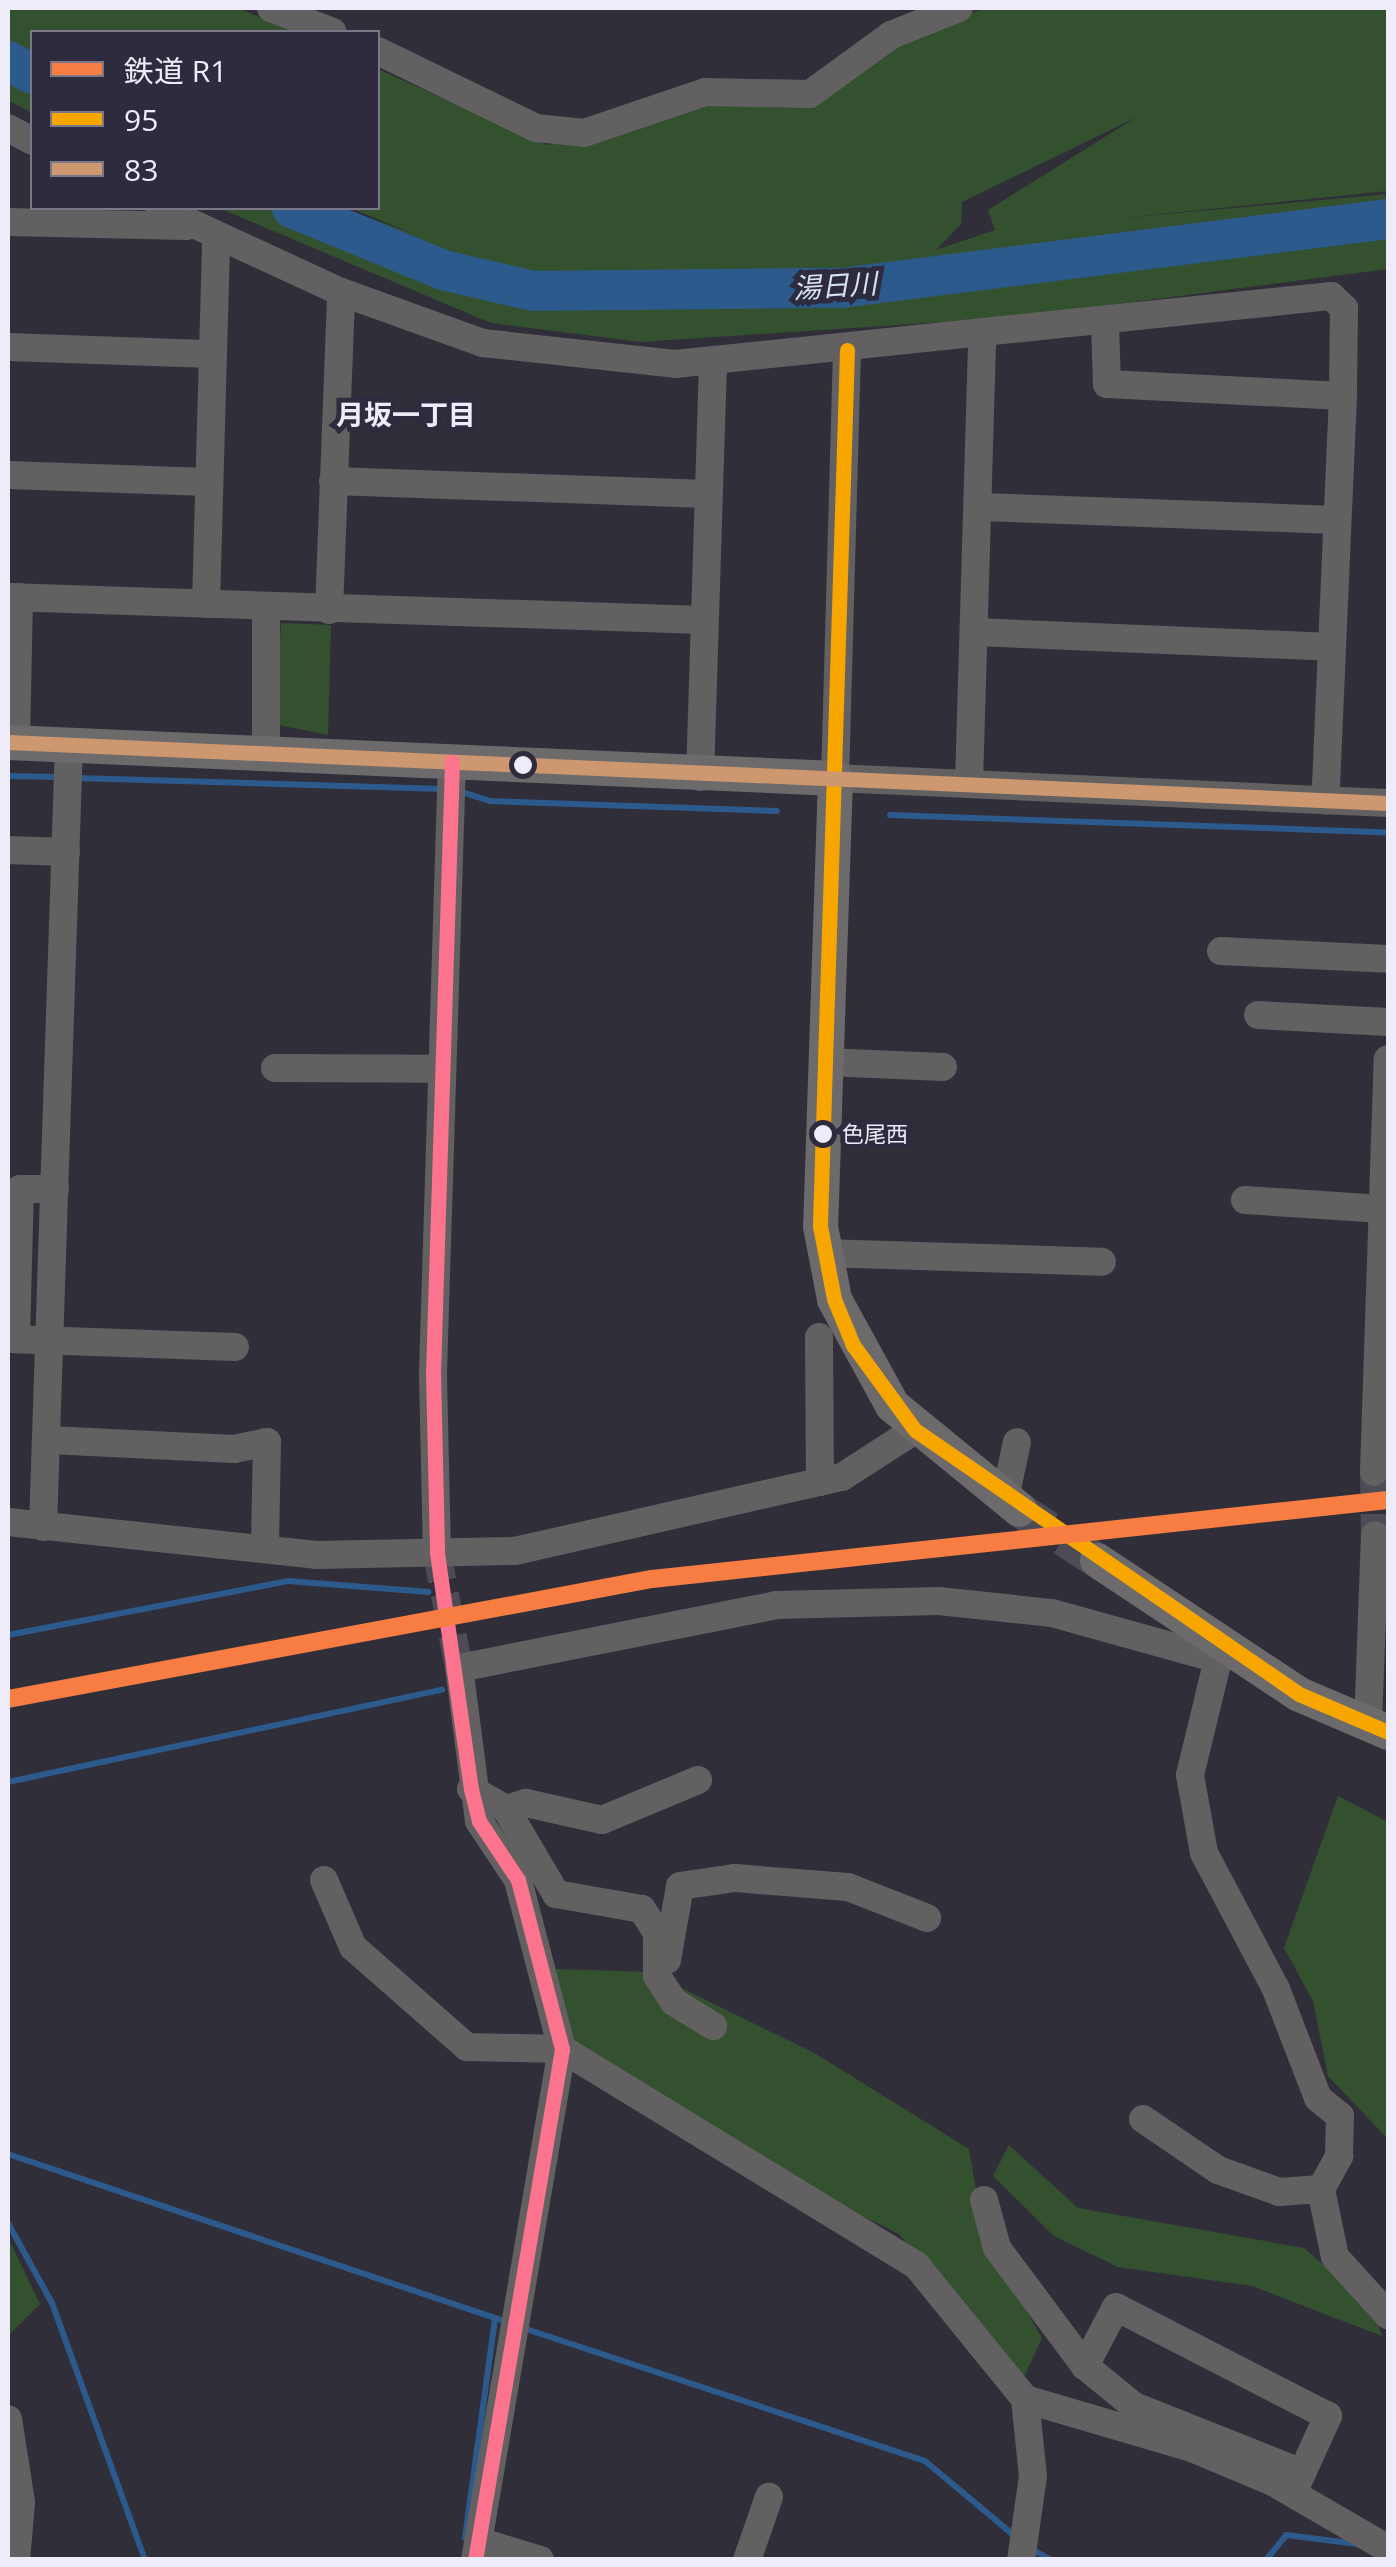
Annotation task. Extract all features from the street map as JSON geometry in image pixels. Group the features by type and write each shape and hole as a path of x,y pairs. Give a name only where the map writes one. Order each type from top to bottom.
{"main road":[{"path":"12,742 68,766 266,751 451,782 835,778 823,1253 852,1345 915,1430 1012,1504"},
{"path":"1097,1560 1222,1652 1378,1728"}],"street":[{"path":"271,8 328,30"},
{"path":"380,52 536,128 584,133 705,92 810,94 891,35 959,8"},
{"path":"8,128 30,140"},
{"path":"163,210 341,292 483,343 713,361 982,336 1331,296 1344,308 1343,396 1325,800"},
{"path":"8,222 207,231"},
{"path":"206,604 212,354 207,231"},
{"path":"329,610 341,292"},
{"path":"1105,322 1107,384 1343,396"},
{"path":"969,783 982,507 982,336"},
{"path":"8,346 212,354"},
{"path":"847,350 835,778 1388,803"},
{"path":"700,777 713,361"},
{"path":"8,475 207,482"},
{"path":"333,481 708,494"},
{"path":"982,507 1335,520"},
{"path":"12,742 14,597 702,620"},
{"path":"266,608 266,751"},
{"path":"976,632 1331,647"},
{"path":"42,1527 49,1440 68,766"},
{"path":"438,1553 441,1069 451,782"},
{"path":"8,850 66,852"},
{"path":"1220,951 1388,959"},
{"path":"1258,1015 1388,1022"},
{"path":"1374,1472 1388,1058"},
{"path":"826,1062 943,1067"},
{"path":"275,1068 441,1069"},
{"path":"55,1189 20,1189 12,1339 235,1347"},
{"path":"1245,1200 1383,1209"},
{"path":"823,1253 1102,1262"},
{"path":"819,1338 820,1482"},
{"path":"8,1522 265,1550 515,1552 867,1468 915,1430"},
{"path":"49,1440 234,1450 267,1442 265,1550"},
{"path":"1012,1504 1016,1442"},
{"path":"1374,1535 1378,1728"},
{"path":"540,2560 476,2550 562,2049 518,1880 480,1821 471,1789 460,1668 645,1626 776,1605 939,1601 1052,1613 1222,1652 1190,1775 1204,1853 1276,1989 1318,2098 1340,2116 1339,2156 1321,2189 1335,2257 1388,2315"},
{"path":"506,1808 526,1803 602,1820 698,1780"},
{"path":"471,1789 506,1808 556,1894 642,1909 656,1933 663,1983 674,2002 713,2026"},
{"path":"663,1983 680,1886 735,1878 848,1887 926,1918"},
{"path":"324,1880 353,1946 467,2047 562,2049 917,2266 1025,2399 1033,2476 1022,2559"},
{"path":"1144,2119 1218,2170 1279,2192 1321,2189"},
{"path":"984,2200 998,2248 1085,2366 1134,2406 1298,2483 1360,2533 1388,2550"},
{"path":"1085,2366 1116,2307 1328,2416 1298,2483"},
{"path":"1025,2399 1298,2483"},
{"path":"8,2419 21,2502 16,2560"},
{"path":"747,2560 770,2497"}],"green space":[{"path":"8,8 238,8 289,30 30,30 30,112 8,100"},
{"path":"984,8 1388,8 1388,191 1111,219 1388,194 1388,269 1018,317 641,342 491,323 224,210 346,210 412,233 355,210 380,210 380,70 546,145 618,134 695,104 753,106","holes":["1137,117 988,210 995,230 936,250 961,224 962,202"]},
{"path":"281,623 331,625 328,735 275,724"},
{"path":"1338,1796 1388,1822 1388,2139 1328,2076 1313,2001 1284,1948"},
{"path":"554,1969 649,1972 816,2054 969,2149 984,2237 1042,2338 1023,2379 899,2234 751,2160 571,2044"},
{"path":"1009,2145 1078,2208 1304,2248 1373,2308 1382,2336 1252,2286 1118,2267 1054,2236 993,2176"},
{"path":"8,2238 40,2304 8,2336"}],"waterway":[{"name":"湯日川","path":"8,61 30,73"},
{"name":"湯日川","path":"297,210 443,270 533,291 841,288 1388,219"},
{"path":"8,776 59,777"},
{"path":"76,778 444,789"},
{"path":"456,790 490,801 777,811"},
{"path":"890,815 1388,832"},
{"path":"8,1635 288,1581 429,1592"},
{"path":"8,1782 442,1690"},
{"path":"8,2154 507,2322"},
{"path":"8,2223 52,2303 145,2560"},
{"path":"465,2538 495,2318"},
{"path":"523,2328 925,2461 1016,2537"},
{"path":"1266,2560 1286,2535 1357,2544"},
{"path":"1030,2548 1051,2560"}],"tunnel":[{"path":"1374,1472 1375,1535"},
{"path":"1019,1509 1097,1560"},
{"path":"437,1553 459,1668"}],"rail line":[{"name":"R1","path":"8,1699 652,1579 1388,1500"}],"transit line":[{"name":"95","path":"847,350 820,1226 834,1299 853,1345 915,1430 1299,1694 1388,1732"},
{"name":"83","path":"8,742 1388,803"},
{"path":"452,762 433,1372 437,1553 479,1821 518,1880 562,2049 475,2560"}],"place":[{"name":"色尾西","path":"823,1134"}],"district":[{"name":"月坂一丁目","path":"406,414"}]}
